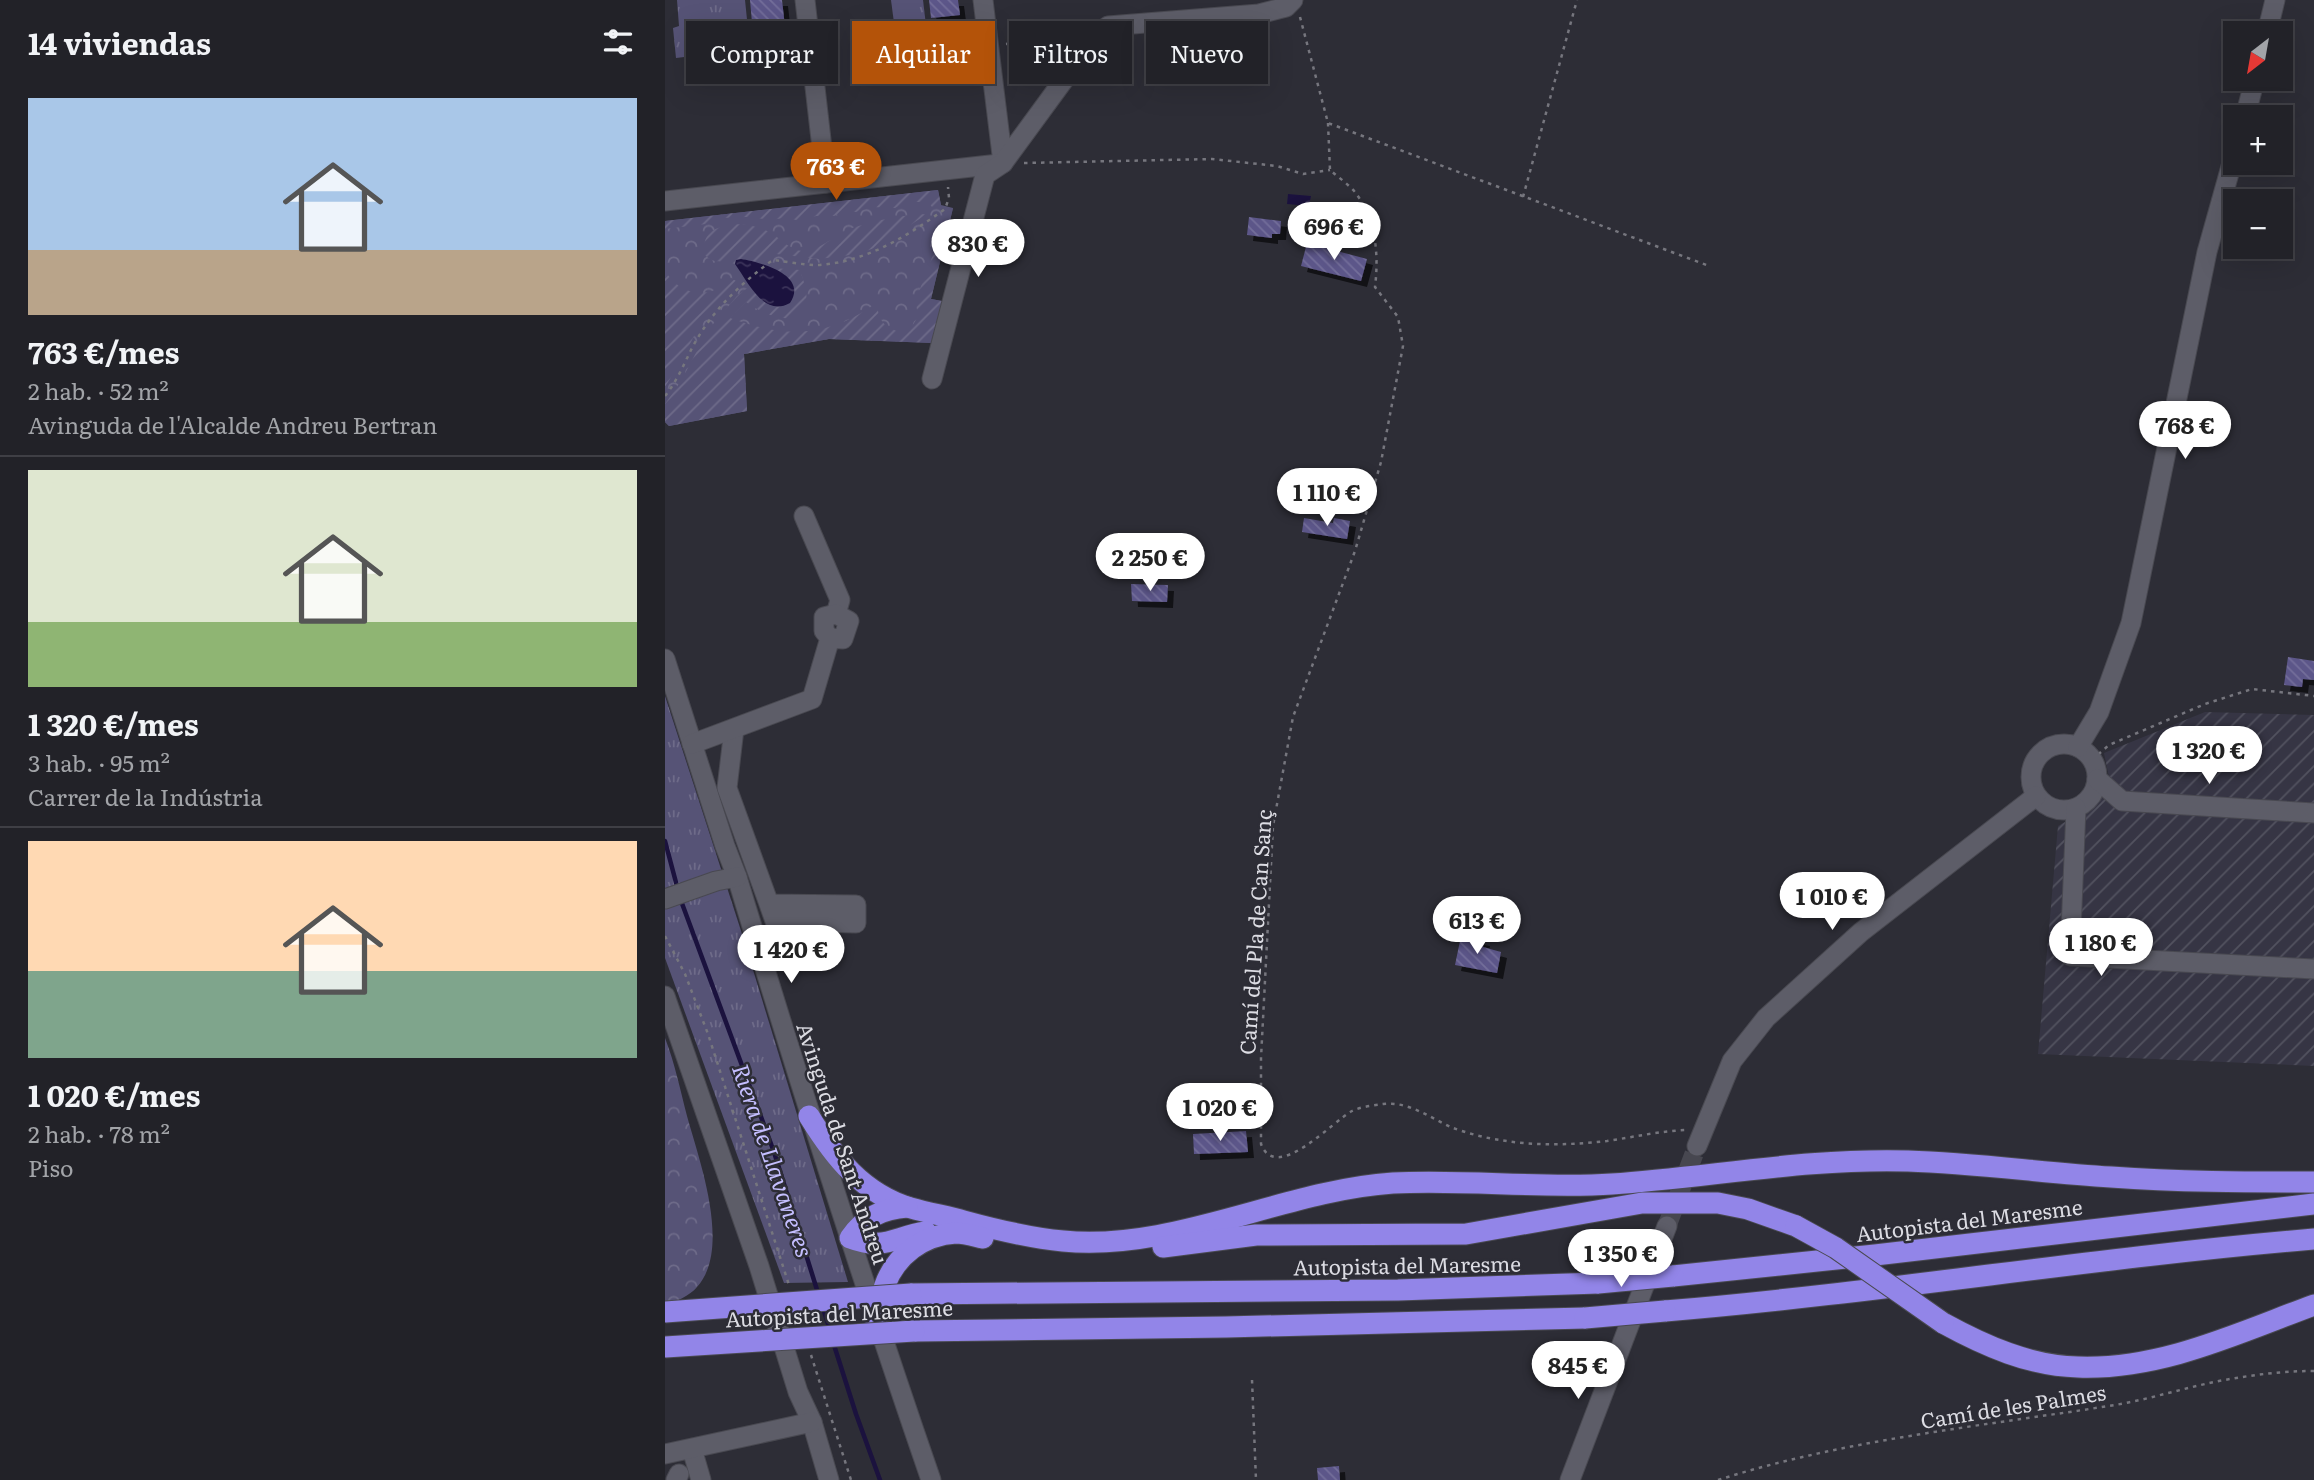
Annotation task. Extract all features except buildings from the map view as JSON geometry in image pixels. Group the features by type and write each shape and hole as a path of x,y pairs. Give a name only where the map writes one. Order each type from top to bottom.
{"highway":[{"path":"809,1116 825,1143 858,1180 876,1192 908,1207 1032,1237 1067,1242 1100,1242 1170,1232 1321,1195 1391,1183 1607,1184 1833,1161 1896,1161 2113,1178 2314,1182"},
{"path":"908,1207 876,1213 858,1227 850,1238 866,1244 880,1245 925,1232 956,1233 1048,1252 1087,1255 1256,1235 1466,1234 1497,1231 1642,1203 1718,1203 1748,1209 1796,1226 1836,1248 1943,1323 1978,1342 2040,1362 2077,1367 2115,1366 2153,1360 2192,1349 2314,1305"},
{"name":"Autopista del Maresme","path":"665,1312 911,1294 1411,1289 1598,1283 1875,1255 2314,1204"},
{"path":"876,1323 884,1287 902,1257 918,1244 956,1233"},
{"name":"Autopista del Maresme","path":"665,1347 914,1331 1585,1318 1795,1300 2207,1248 2314,1239"}],"street":[{"path":"805,0 826,183"},
{"path":"983,0 1003,163"},
{"path":"2270,21 2275,0"},
{"path":"932,379 985,175 1003,163 1096,36 1108,26 1259,14 1296,6"},
{"path":"665,201 1003,163"},
{"path":"2229,175 2207,252 2131,623 2099,712 2089,762 2094,790 2088,800 2065,810 2053,808 2036,796 2031,785 2030,774 2037,756 2056,744 2067,743 2089,762 2122,801 2314,813"},
{"path":"692,744 813,699 830,638 824,631 824,617 836,614 840,600 804,516"},
{"name":"Avinguda de Sant Andreu","path":"665,659 737,877 809,1116 876,1323 931,1480"},
{"path":"734,729 727,788 769,904"},
{"path":"1701,1137 1732,1060 1766,1018 1861,932 2036,796"},
{"path":"2076,807 2070,956 2314,969"},
{"path":"665,899 716,881 737,877"},
{"path":"665,996 759,1266 798,1392 812,1422 829,1480"},
{"path":"1570,1480 1667,1226"},
{"path":"665,1454 812,1422"},
{"path":"692,1449 701,1480"}],"path":[{"path":"1523,197 1577,0"},
{"path":"1003,163 1212,159 1277,166 1303,174 1330,170 1328,124 1296,6"},
{"path":"999,45 1009,44"},
{"path":"1328,124 1709,266"},
{"path":"665,396 682,371 708,321 744,282 774,260 816,265 847,261 882,249 945,209 949,198 947,169"},
{"name":"Camí del Pla de Can Sanç","path":"1330,170 1354,192 1373,224 1378,267 1375,287 1398,317 1403,346 1381,462 1355,551 1293,718 1273,826 1261,1058 1261,1144 1264,1152 1272,1157 1283,1157 1302,1149 1353,1110 1386,1104 1409,1106 1455,1129 1499,1140 1549,1144 1604,1141 1671,1130 1701,1137"},
{"path":"2089,762 2109,745 2205,704 2252,689 2314,696"},
{"path":"665,936 685,974 708,1034 790,1289"},
{"path":"810,1351 851,1480"},
{"name":"Camí de les Palmes","path":"1718,1480 1822,1453 2118,1404 2219,1381 2279,1371 2314,1371"},
{"path":"1252,1380 1256,1480"}],"shaded area":[{"path":"2205,712 2314,715 2314,1066 2038,1054 2058,826 2090,807 2109,777 2104,753"}],"green space":[{"path":"677,0 745,0 747,21 686,21 686,57 676,58 673,28 679,26"},
{"path":"891,0 923,0 925,21 894,21"},
{"path":"938,190 941,205 953,208 931,299 942,301 933,343 829,339 744,354 747,411 669,426 665,422 665,221"},
{"path":"938,190 941,205 932,207 928,202 909,202 895,208 872,207 856,212 844,211 834,216 816,216 803,221 783,218 722,218 714,223 665,229 665,221"},
{"path":"951,208 931,299 942,301 933,343 829,339 744,354 747,411 669,426 665,422 665,404 681,381 708,330 737,296 750,286 759,297 785,275 773,268 800,270 806,294 802,311 796,316 779,317 746,302 730,318 769,329 805,331 840,323 875,304 881,320 891,329 902,332 912,326 918,317 918,294"},
{"path":"927,214 877,247 858,254 819,259 776,254 761,264 736,260 735,264 715,261 704,254 708,235 725,226 745,224 758,227 790,247 803,251 816,248 861,225"},
{"path":"665,270 679,286 697,293 714,290 731,278 736,281 697,330 665,387"},
{"path":"665,696 743,937 848,1282 784,1283 665,958"},
{"path":"665,1038 705,1179 710,1203 712,1250 707,1270 697,1287 665,1307"}],"water":[{"path":"1288,194 1311,196 1309,206 1287,204"},
{"path":"736,260 770,267 788,278 794,293 790,303 772,306 758,296 735,264"}],"waterway":[{"name":"Riera de Llavaneres","path":"665,841 678,890"},
{"name":"Riera de Llavaneres","path":"680,898 774,1152 818,1293"},
{"name":"Riera de Llavaneres","path":"823,1308 830,1330"},
{"name":"Riera de Llavaneres","path":"833,1342 880,1480"}],"tunnel":[{"path":"1667,1226 1697,1146"}]}
